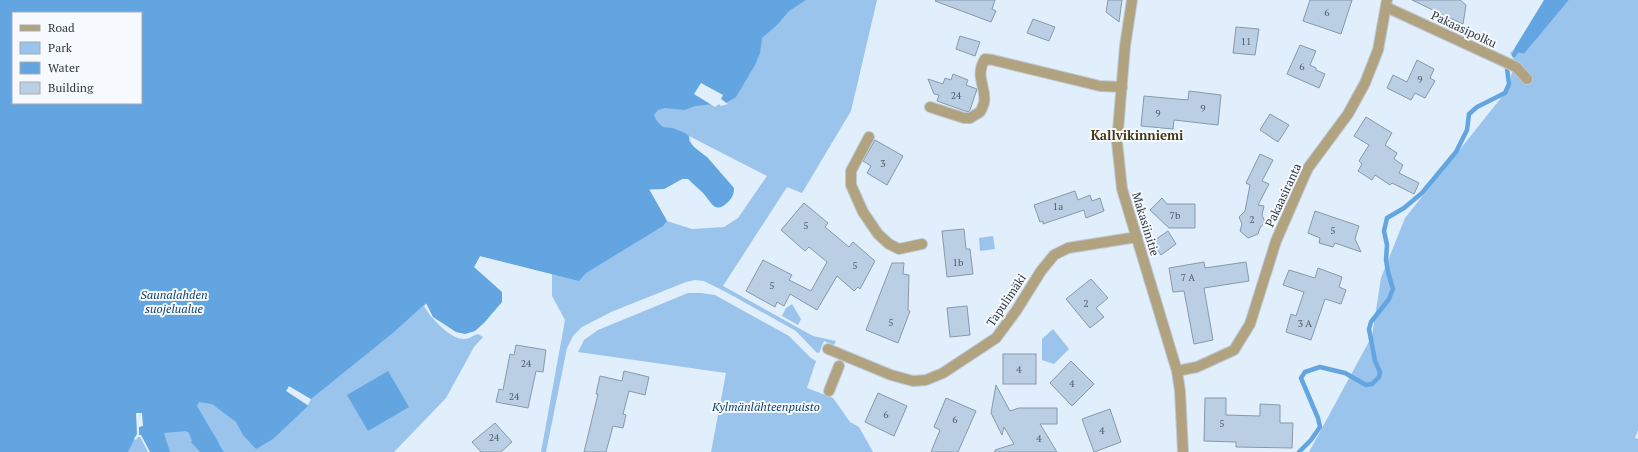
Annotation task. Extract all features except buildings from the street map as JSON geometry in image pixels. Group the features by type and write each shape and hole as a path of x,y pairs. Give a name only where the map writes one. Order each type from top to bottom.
{"street":[{"name":"Makasiinitie","path":"1132,0 1117,142 1122,189 1177,371 1180,390 1183,452"},
{"name":"Pakaasipolku","path":"1386,4 1516,67 1527,79"},
{"name":"Pakaasiranta","path":"1177,371 1197,367 1234,350 1250,324 1276,241 1308,168 1348,114 1365,84 1378,50 1386,4"},
{"path":"930,107 964,118 970,118 980,112 984,103 981,72 982,64 985,59 1100,86 1122,87"},
{"path":"869,137 850,171 851,186 863,212 878,234 889,244 898,249 922,244"},
{"name":"Tapulimäki","path":"828,349 891,375 913,381 926,380 943,373 996,338 1016,311 1040,271 1054,255 1068,248 1137,237"},
{"path":"829,391 839,366"}],"green space":[{"name":"Saunalahden suojelualue","path":"284,0 877,0 851,111 802,193 787,187 723,286 813,336 836,341 834,345 824,341 819,353 816,352 796,331 726,292 704,281 695,280 686,282 611,312 582,327 573,336 567,348 546,452 541,452 565,320 552,296 552,274 480,256 474,267 424,306 436,322 454,336 460,339 466,339 478,334 483,337 474,347 446,398 394,452 224,452 219,443 199,450 200,452 0,452","holes":["689,136 767,176 738,218 724,227 692,229 667,221 649,190 664,189 682,179 688,179 708,158 693,146","289,386 311,399 308,405 286,391"]},
{"path":"1569,0 1638,0 1638,430 1635,438 1638,439 1638,452 1309,452 1372,336 1381,278 1405,218 1509,88 1514,60 1510,53 1514,49 1516,52 1524,54"},
{"path":"993,236 995,249 980,251 979,238"},
{"name":"Kylmänlähteenpuisto","path":"688,293 715,295 789,336 816,361 807,388 833,398 850,422 859,427 873,452 711,452 726,373 578,352 584,340 598,330"},
{"path":"792,304 801,319 798,325 782,316 786,308"},
{"path":"1053,329 1069,349 1054,364 1042,360 1042,339"}],"water":[{"name":"Saunalahden suojelualue","path":"0,0 806,0 789,11 777,25 762,38 760,53 755,65 736,97 726,103 695,106 685,110 665,108 658,110 654,115 656,120 663,127 673,128 689,136 689,141 694,147 708,158 734,188 732,197 724,206 714,206 688,179 682,179 664,189 649,189 667,221 663,226 586,273 579,281 480,256 474,267 502,292 502,302 475,331 465,334 456,332 433,317 426,303 394,332 311,399 289,386 286,391 308,406 273,439 256,449 243,435 236,422 212,404 199,402 197,406 224,452 200,452 191,442 189,433 186,431 164,433 170,452 150,452 141,435 137,434 128,452 0,452"},
{"path":"1544,0 1569,0 1524,54 1516,52 1514,49"},
{"path":"388,371 409,407 368,431 347,395"}],"pier":[{"path":"701,83 723,95 721,99 728,104 721,106 719,104 715,107 694,94"},
{"path":"136,413 142,413 143,426 139,427 139,435 141,435 150,452 148,452 140,437 136,440 134,439 137,434"}],"waterway":[{"path":"1299,452 1311,440 1320,427 1318,418 1301,378 1305,372 1320,367 1345,373 1366,385 1372,384 1379,377 1380,372 1375,361 1369,329 1371,322 1389,299 1393,289 1386,260 1387,245 1384,231 1387,218 1404,208 1422,193 1456,152 1467,130 1469,114 1477,107 1505,93 1509,84 1507,68"}],"district":[{"name":"Kallvikinniemi","path":"1137,135"}]}
